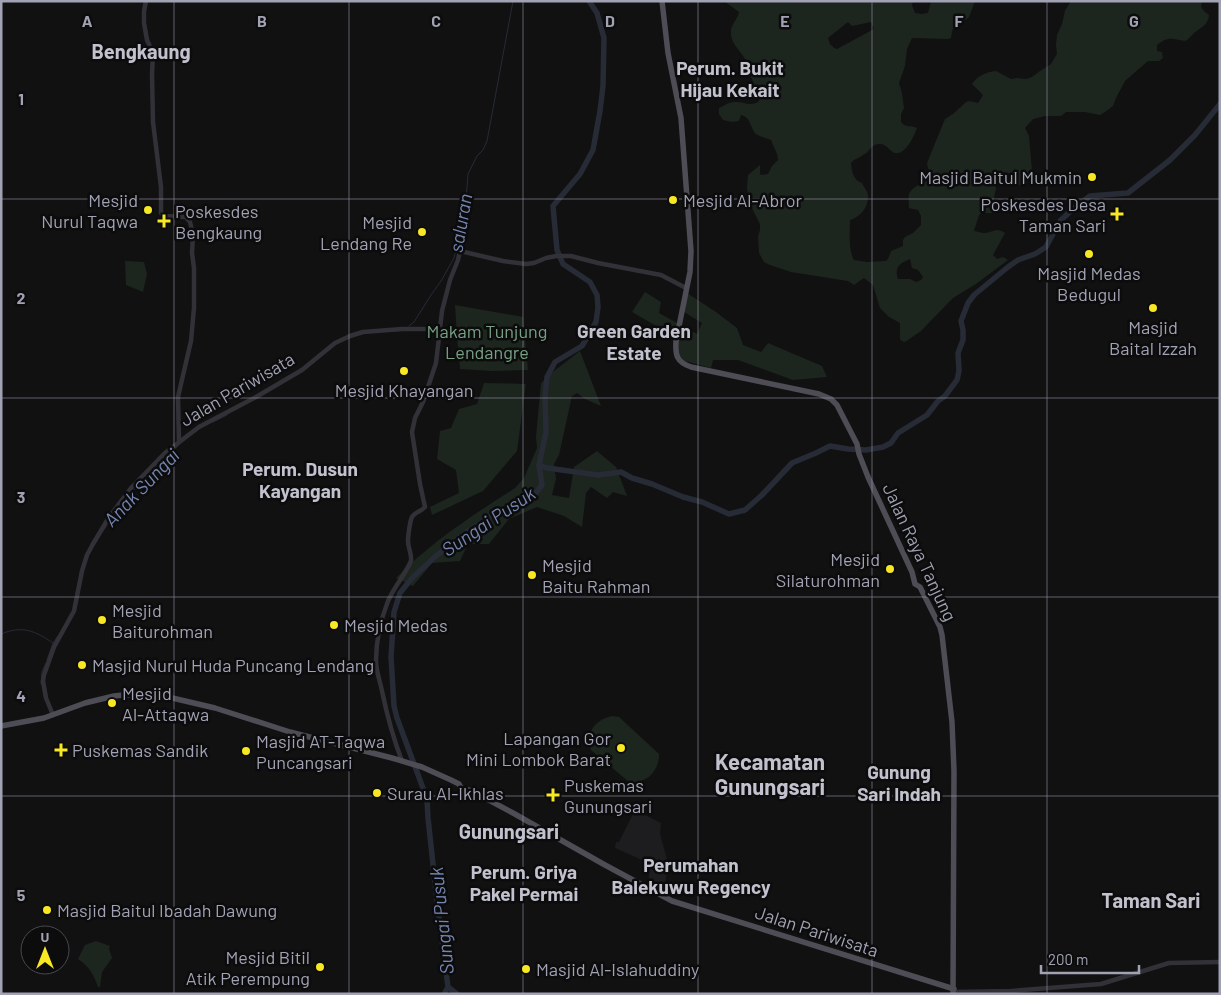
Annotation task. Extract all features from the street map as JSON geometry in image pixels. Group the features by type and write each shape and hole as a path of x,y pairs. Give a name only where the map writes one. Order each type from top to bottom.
{"main road":[{"path":"662,1 668,52 684,138 691,251 690,272 686,288"},
{"name":"Jalan Raya Tanjung","path":"686,288 675,350 680,361 691,367 829,398 837,405 912,572 915,584 920,587 940,627 953,728 954,992"},
{"name":"Jalan Pariwisata","path":"1,726 31,721 85,703 114,696 168,697 215,708 295,733 422,767 459,784 461,788 472,791 672,901 954,992"}],"street":[{"path":"146,1 143,18 145,32 153,53 153,122 161,187 161,213 165,216 187,217 193,234 194,308 190,341 178,397 179,438"},
{"path":"406,762 392,734 377,668 377,652 381,624 387,603 412,561 408,541 411,520 414,515 425,507 412,432 415,418 423,402 436,364 442,311 450,278 460,251 520,264 532,264 546,258 565,255 575,256 607,265 661,275 686,288"},
{"name":"Jalan Pariwisata","path":"53,715 45,693 43,681 45,671 56,642 73,615 86,557 109,518 131,488 179,438 302,370 339,341 350,336 364,332 406,328 439,329"},
{"path":"954,992 1012,991 1101,984 1169,963 1220,962"}],"shaded area":[{"path":"635,810 661,823 660,834 668,863 664,892 648,884 649,863 615,848 616,842 619,842"}],"green space":[{"path":"724,1 913,1 912,5 915,13 922,14 928,13 931,1 976,1 969,17 954,27 951,38 912,38 907,49 905,66 899,83 904,108 901,114 901,122 904,125 917,128 906,148 899,153 895,153 884,145 875,145 851,163 854,175 862,183 868,196 866,206 862,212 850,220 851,251 854,260 867,262 886,261 891,251 903,246 905,237 913,233 921,225 921,216 918,210 909,208 909,194 913,189 930,178 927,163 945,119 966,102 978,103 983,95 972,84 974,81 982,75 996,71 1011,79 1026,79 1051,64 1057,54 1057,35 1065,11 1071,1 1202,1 1201,7 1209,15 1206,24 1185,41 1167,39 1157,45 1157,51 1162,52 1163,58 1159,61 1148,61 1125,81 1113,106 1100,115 1085,112 1066,112 1061,116 1045,116 1033,119 1025,128 1029,136 1032,171 1026,185 1013,185 1007,173 998,173 995,179 996,189 992,206 995,211 979,215 974,231 986,233 998,230 1005,233 993,255 997,259 1003,257 1008,260 976,284 953,298 921,331 905,342 900,339 900,323 889,317 880,308 873,285 864,278 854,285 848,281 791,272 764,262 759,253 758,236 760,224 749,202 748,175 760,165 760,174 768,174 778,160 777,154 771,140 756,134 747,118 741,115 739,121 732,122 723,120 719,114 719,108 730,103 751,104 758,102 760,99 746,60 731,37 731,30 739,12","holes":["848,22 852,26 871,22 874,29 837,49 834,48 828,38","910,259 912,268 918,270 923,277 916,282 910,279 898,279 897,268 903,262"]},
{"path":"125,261 144,262 147,274 143,292 126,285"},
{"path":"645,292 661,302 659,313 697,334 702,323 684,312 687,293 737,328 743,345 761,352 768,343 822,366 827,377 793,380 738,360 713,360 711,368 681,360 676,347 677,338 632,312"},
{"name":"Makam Tunjung Lendangre","path":"455,305 523,317 528,370 492,371 460,369"},
{"path":"580,351 601,406 577,393 572,396 559,455 554,464 556,479 552,495 569,498 574,467 597,451 616,467 627,496 613,492 607,498 591,487 586,493 582,527 564,516 537,507 509,519 489,544 468,544 460,561 432,563 413,586 396,578 438,541 515,488 524,478 537,448 536,437 541,383"},
{"path":"484,383 526,384 517,451 483,491 432,515 430,507 459,493 456,470 437,459 440,431 451,428 459,409 477,404"},
{"name":"Lapangan Gor Mini Lombok Barat","path":"612,716 619,717 659,754 657,766 646,779 629,782 591,750 589,738 593,728 601,720"},
{"path":"96,941 110,946 112,958 102,972 100,987 98,987 88,968 78,959 85,945"}],"waterway":[{"name":"saluran","path":"409,326 414,322 454,258 466,200 468,174 487,141 513,1"},
{"name":"Sungai Pusuk","path":"448,987 427,799 394,706 391,657 394,612 400,593 412,578 436,556 498,511 535,494 542,485 539,465 546,432 545,397 547,377 555,362 582,346 596,322 597,295 590,282 563,264 557,250 553,206 580,174 593,150 600,111 603,86 604,38 597,13 589,1"},
{"path":"539,465 547,468 598,475 621,472 632,478 702,502 729,514 745,510 792,463 830,446 866,450 883,447 891,443 898,433 927,415 957,380 959,371 958,353 963,340 961,321 968,303 974,295 1018,260 1035,254 1046,247 1060,221 1090,196 1128,193 1170,160 1195,135 1220,104"},
{"name":"saluran","path":"213,422 227,415"},
{"name":"Anak Sungai","path":"127,497 179,445"},
{"name":"Anak Sungai","path":"91,544 107,517"},
{"name":"Anak Sungai","path":"1,634 16,630 28,631 40,635 53,643 58,636"},
{"path":"47,660 53,643"},
{"path":"41,684 42,672 46,663"},
{"name":"Sungai Pusuk","path":"444,994 448,987 457,994"}],"place":[{"name":"Masjid Baitul Mukmin","path":"1092,177"},
{"name":"Mesjid Al-Abror","path":"673,200"},
{"name":"Mesjid Nurul Taqwa","path":"148,210"},
{"name":"Poskesdes Desa Taman Sari","path":"1117,214"},
{"name":"Poskesdes Bengkaung","path":"164,221"},
{"name":"Mesjid Lendang Re","path":"422,232"},
{"name":"Masjid Medas Bedugul","path":"1089,254"},
{"name":"Masjid Baital Izzah","path":"1153,308"},
{"name":"Mesjid Khayangan","path":"404,371"},
{"name":"Mesjid Silaturohman","path":"890,569"},
{"name":"Mesjid Baitu Rahman","path":"532,575"},
{"name":"Mesjid Baiturohman","path":"102,620"},
{"name":"Mesjid Medas","path":"334,625"},
{"name":"Masjid Nurul Huda Puncang Lendang","path":"82,665"},
{"name":"Mesjid Al-Attaqwa","path":"112,703"},
{"name":"Lapangan Gor Mini Lombok Barat","path":"621,748"},
{"name":"Puskemas Sandik","path":"61,750"},
{"name":"Masjid AT-Taqwa Puncangsari","path":"246,751"},
{"name":"Surau Al-Ikhlas","path":"377,793"},
{"name":"Puskemas Gunungsari","path":"553,795"},
{"name":"Masjid Baitul Ibadah Dawung","path":"47,910"},
{"name":"Mesjid Bitil Atik Perempung","path":"320,967"},
{"name":"Masjid Al-Islahuddiny","path":"526,969"}],"district":[{"name":"Bengkaung","path":"141,51"},
{"name":"Perum. Bukit Hijau Kekait","path":"730,78"},
{"name":"Green Garden Estate","path":"634,341"},
{"name":"Perum. Dusun Kayangan","path":"300,479"},
{"name":"Kecamatan Gunungsari","path":"770,774"},
{"name":"Gunung Sari Indah","path":"899,782"},
{"name":"Gunungsari","path":"509,831"},
{"name":"Perumahan Balekuwu Regency","path":"691,875"},
{"name":"Perum. Griya Pakel Permai","path":"524,882"},
{"name":"Taman Sari","path":"1151,900"}]}
